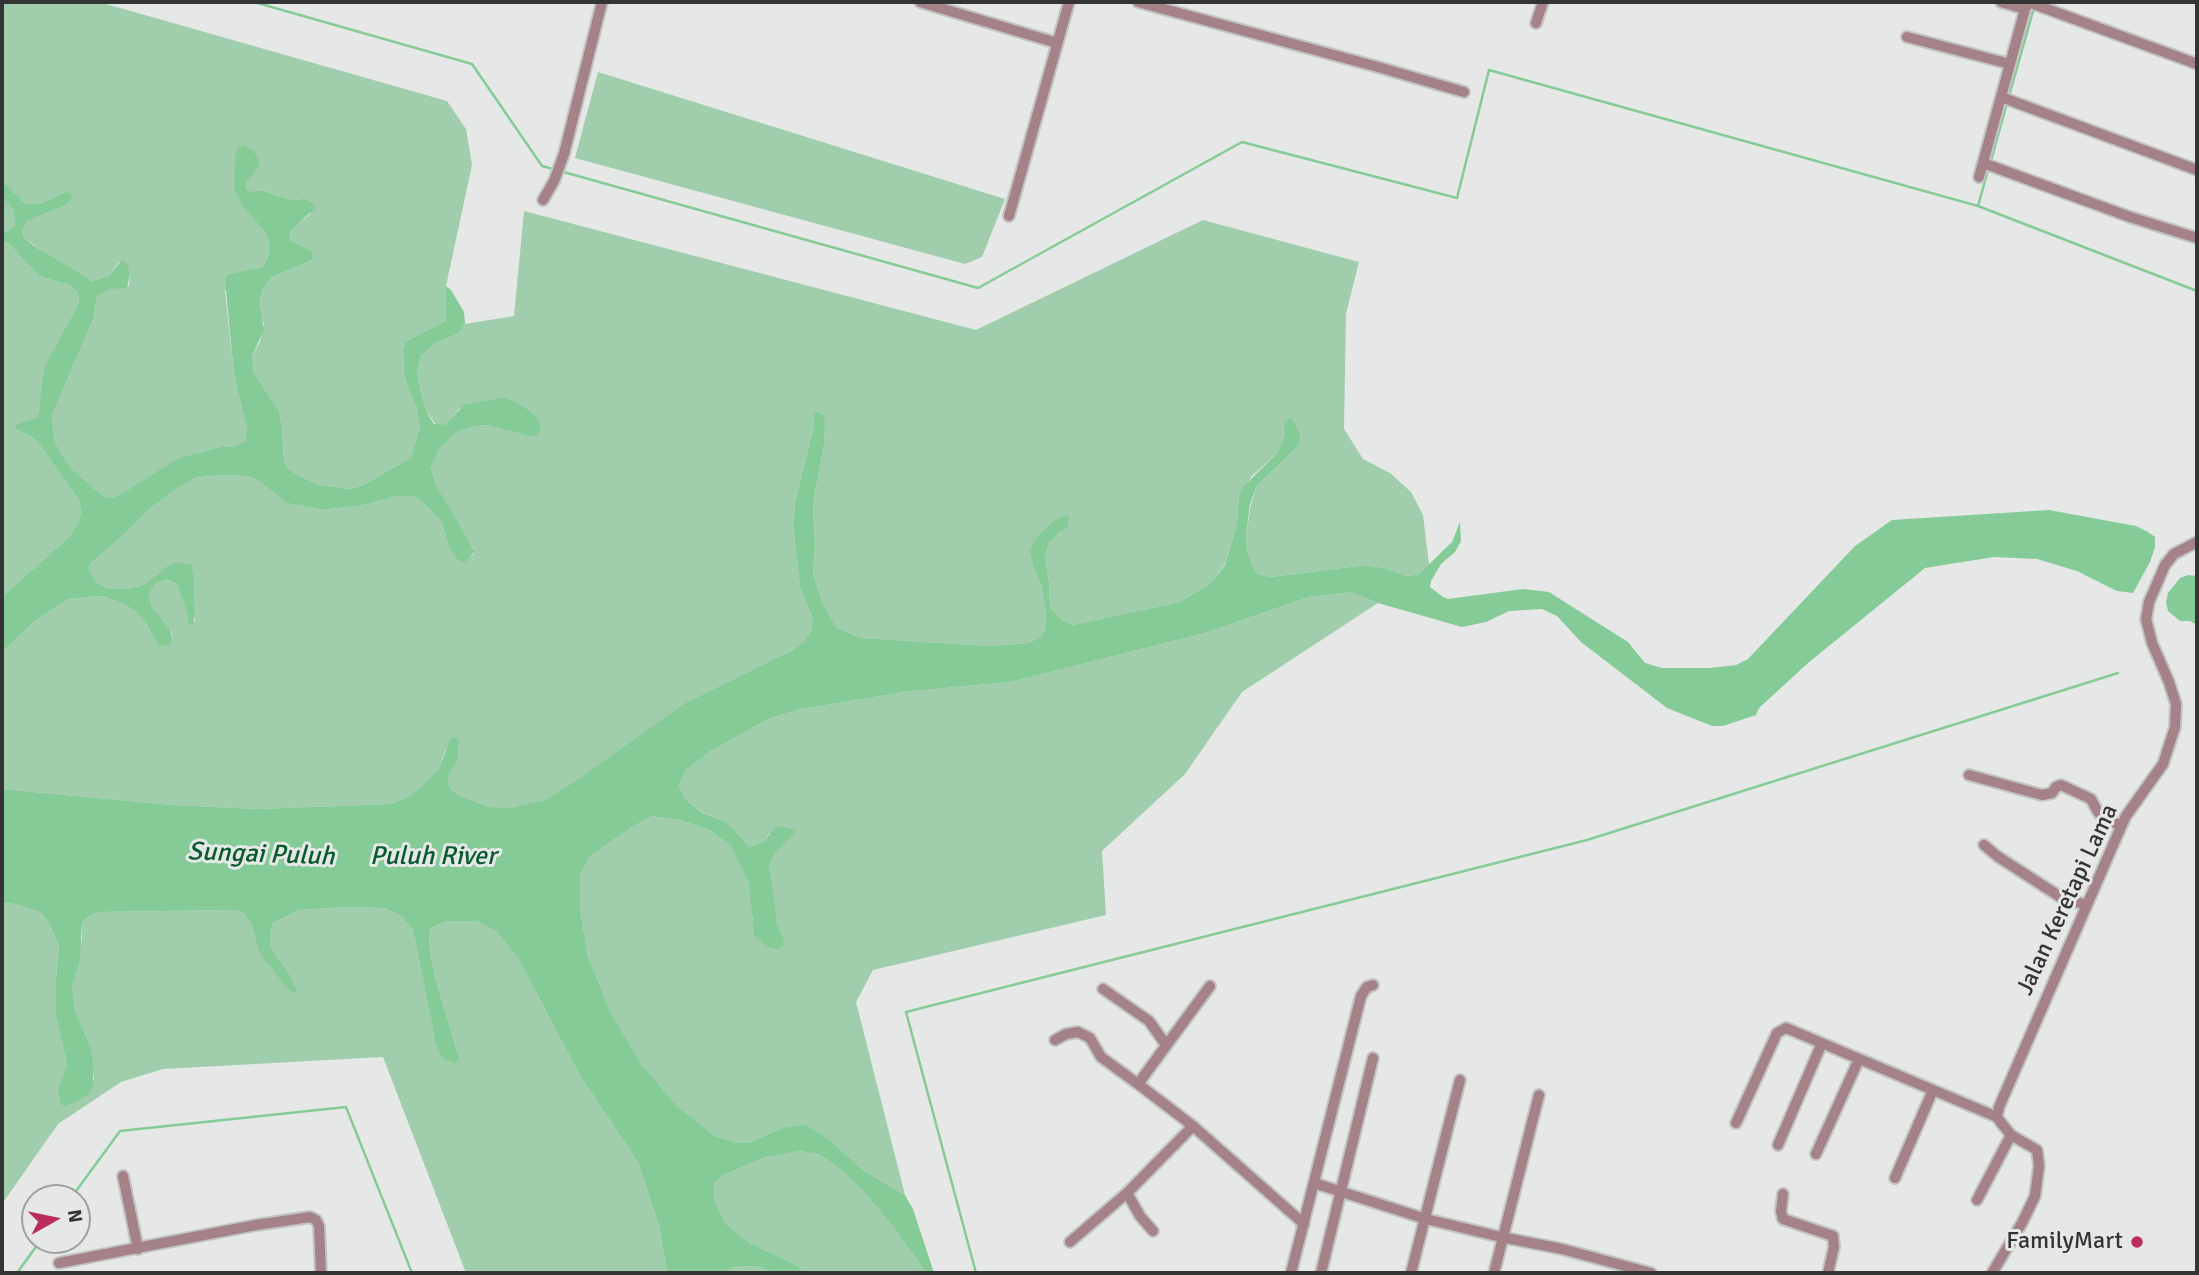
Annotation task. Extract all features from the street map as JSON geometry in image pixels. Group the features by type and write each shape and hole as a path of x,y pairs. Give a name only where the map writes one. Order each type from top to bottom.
{"street":[{"path":"543,200 554,181 564,154 602,2"},
{"path":"920,2 1057,43"},
{"path":"1009,216 1069,2"},
{"path":"1138,2 1464,92"},
{"path":"1536,23 1542,2"},
{"path":"2001,2 2028,4 2046,9 2197,64"},
{"path":"1979,177 1988,165 2006,99 2010,64 2028,4"},
{"path":"1907,37 2010,64"},
{"path":"2006,99 2197,170"},
{"path":"1988,165 2130,217 2197,237"},
{"name":"Jalan Keretapi Lama","path":"1997,1116 2126,816 2163,764 2175,727 2174,694 2147,629 2146,619 2149,602 2165,565 2174,554 2197,542"},
{"path":"1969,775 2042,795 2052,793 2056,787 2062,785 2091,799 2103,817 2122,826"},
{"path":"1984,845 2062,898 2087,905"},
{"path":"1292,1273 1361,996 1367,987 1373,985"},
{"path":"1138,1084 1210,986"},
{"path":"1103,989 1149,1021 1166,1045"},
{"path":"1736,1123 1777,1033 1786,1028 1997,1116 2011,1135 2037,1150 2039,1156 2035,1196 1992,1273"},
{"path":"1055,1040 1078,1032 1090,1038 1101,1057 1193,1126 1304,1224"},
{"path":"1778,1145 1822,1043"},
{"path":"1321,1273 1373,1058"},
{"path":"1816,1154 1859,1059"},
{"path":"1411,1273 1460,1080"},
{"path":"1895,1178 1934,1090"},
{"path":"1494,1273 1539,1094"},
{"path":"1070,1242 1127,1193 1193,1126"},
{"path":"1977,1200 2011,1135"},
{"path":"123,1176 138,1249"},
{"path":"1314,1183 1426,1219 1562,1249 1651,1273"},
{"path":"1127,1193 1140,1216 1153,1231"},
{"path":"1783,1194 1783,1219 1833,1236 1834,1247 1828,1273"},
{"path":"59,1263 310,1217 316,1220 319,1226 321,1273"}],"shaded area":[{"path":"2,2 99,2 447,101 466,129 472,165 446,286 446,321 412,338 405,343 403,351 404,372 420,426 411,458 361,486 349,489 321,485 301,477 289,469 284,461 279,411 254,373 252,356 260,342 264,324 259,302 263,289 272,277 312,260 313,253 291,241 289,236 311,213 304,199 292,200 262,190 251,193 246,188 258,166 244,145 245,210 266,233 270,246 262,267 240,273 225,291 234,375 247,430 245,442 235,447 223,446 178,458 119,497 103,496 71,468 54,438 52,415 94,317 97,297 109,289 129,286 130,274 129,268 119,262 108,276 92,281 24,238 22,232 27,221 49,212 65,192 42,203 26,204 2,180"},
{"path":"598,72 1005,199 982,257 965,264 575,158"},
{"path":"2,197 13,209 15,225 2,232"},
{"path":"524,211 976,330 1203,220 1359,262 1346,314 1344,429 1363,459 1390,473 1411,492 1423,515 1429,565 1419,574 1407,576 1365,565 1271,577 1258,574 1252,566 1247,549 1246,536 1251,504 1256,487 1298,446 1285,434 1278,452 1252,476 1239,496 1237,523 1225,564 1212,582 1180,602 1072,625 1062,620 1050,607 1045,557 1049,543 1061,533 1052,522 1034,568 1041,584 1046,614 1046,628 1040,637 1029,643 990,646 861,638 837,628 823,604 813,574 813,504 825,426 813,415 814,426 795,502 793,525 800,588 813,619 805,640 792,651 545,800 511,809 490,807 450,790 449,774 458,758 458,739 445,751 439,768 425,783 411,795 391,804 257,809 172,805 2,789 2,652 35,621 68,599 102,596 135,611 159,645 172,639 172,635 152,607 149,594 156,583 168,580 177,584 187,621 195,621 194,577 167,566 145,584 129,589 109,589 97,583 89,570 90,564 148,510 195,478 247,476 258,480 286,503 321,510 364,505 398,496 414,496 442,523 448,544 472,556 475,550 436,486 431,467 438,451 456,432 474,426 486,425 525,435 460,408 444,425 437,426 428,414 417,373 421,356 437,342 458,334 465,324 514,316"},
{"path":"2,240 39,276 69,285 78,293 79,303 47,361 39,412 36,418 14,428 32,437 39,444 79,500 81,511 79,521 69,537 2,597"},
{"path":"1351,592 1378,603 1242,692 1185,774 1102,851 1106,915 873,970 856,1002 905,1195 863,1170 832,1142 782,1128 748,1143 737,1143 715,1136 677,1106 640,1062 610,1011 588,956 580,909 580,876 589,857 652,816 680,820 710,830 731,846 741,865 749,883 752,919 783,937 777,923 770,881 769,865 776,852 770,833 763,842 749,847 732,827 704,813 685,799 679,786 686,770 711,751 768,719 801,709 912,691 1011,682 1205,633 1309,597"},
{"path":"2,903 40,912 49,923 59,946 56,1017 67,1064 59,1092 60,1104 94,1079 89,1043 75,1010 72,986 82,938 82,922 99,912 234,910 243,913 253,924 268,963 283,984 296,988 270,946 273,923 300,910 384,908 402,917 413,930 433,1028 459,1059 435,977 429,944 430,929 445,921 476,921 497,932 518,958 579,1074 638,1162 659,1226 667,1273 466,1273 383,1057 163,1069 121,1082 58,1124 2,1204"},
{"path":"799,1151 821,1155 863,1191 895,1229 926,1273 806,1273 796,1265 750,1243 726,1224 714,1199 714,1183 724,1175 763,1158"},
{"path":"760,1267 774,1273 726,1273 731,1268"}],"water":[{"path":"244,145 254,152 259,160 259,166 247,182 246,188 250,192 261,190 292,200 304,199 313,203 315,208 289,236 291,241 313,253 312,260 272,277 263,289 259,302 264,330 252,356 254,373 279,411 284,461 289,469 321,485 349,489 361,486 411,458 420,426 404,372 403,351 405,343 412,338 446,321 446,286 464,312 465,324 458,334 437,342 421,356 417,373 428,415 434,424 444,425 465,404 504,398 517,403 537,418 541,425 540,430 536,436 486,425 474,426 456,432 438,451 431,467 436,486 475,551 465,562 458,560 448,544 442,523 414,496 398,496 364,505 321,510 286,503 258,480 247,476 195,478 148,510 90,564 89,570 97,583 109,589 129,589 145,584 167,566 177,563 191,564 194,577 193,624 187,621 177,584 168,580 156,583 149,594 152,607 170,629 172,639 169,645 159,646 135,611 102,596 68,599 35,621 2,652 2,597 69,537 79,521 81,511 79,500 39,444 32,437 14,428 15,425 36,418 39,412 47,361 79,303 78,293 69,285 39,276 2,240 2,232 10,230 15,225 15,220 13,209 2,197 2,180 26,204 42,203 65,192 72,197 65,205 27,221 22,232 24,238 33,245 92,281 108,276 122,260 129,268 127,288 109,289 97,297 94,317 52,415 54,438 71,468 103,496 111,498 119,496 178,458 223,446 235,447 245,441 247,430 234,375 225,280 227,275 262,267 270,246 266,233 245,210 234,189 235,158 238,147"},
{"name":"Puluh River","path":"816,412 824,415 825,426 813,504 813,574 823,604 837,628 861,638 990,646 1029,643 1040,637 1046,628 1046,614 1041,584 1030,552 1034,541 1052,522 1066,515 1069,516 1068,526 1049,543 1045,557 1050,607 1062,620 1072,625 1180,602 1212,582 1225,565 1237,523 1239,496 1243,487 1278,452 1285,434 1284,423 1291,418 1300,434 1298,446 1256,487 1250,504 1247,549 1252,566 1258,574 1271,577 1365,565 1407,576 1419,574 1452,542 1460,522 1461,541 1455,552 1441,564 1431,581 1430,587 1443,597 1448,599 1523,589 1549,592 1628,642 1645,663 1662,668 1710,668 1736,665 1748,659 1855,546 1892,520 2049,510 2136,526 2155,537 2155,547 2133,593 2117,591 2077,571 2037,559 1994,557 1925,568 1808,663 1759,708 1756,715 1723,726 1712,726 1667,708 1581,642 1557,616 1542,609 1509,611 1486,622 1462,627 1378,603 1351,592 1309,597 1205,633 1011,682 912,691 801,709 768,719 711,751 686,770 679,786 685,799 703,813 732,827 749,847 763,842 777,826 790,828 795,832 776,852 769,865 777,923 784,944 776,949 767,947 754,935 749,883 731,846 710,830 680,820 652,816 589,857 580,876 580,909 588,956 610,1011 640,1062 677,1106 715,1136 737,1143 748,1143 782,1128 806,1125 832,1142 863,1170 905,1195 913,1209 934,1273 926,1273 895,1229 843,1172 821,1155 799,1151 763,1158 724,1175 714,1183 714,1199 726,1224 750,1243 796,1265 806,1273 774,1273 760,1267 747,1266 731,1268 726,1273 667,1273 659,1226 638,1162 579,1074 518,958 497,932 476,921 445,921 430,929 429,944 435,977 459,1059 455,1063 441,1055 436,1044 413,930 402,917 384,908 300,910 273,923 270,946 290,975 296,988 293,993 283,984 259,951 252,924 243,913 234,910 99,912 89,916 82,922 80,959 72,986 75,1010 89,1043 93,1062 93,1087 90,1093 76,1102 65,1106 60,1104 58,1091 67,1064 56,1017 59,946 49,923 40,912 2,903 2,789 172,805 257,809 391,804 411,795 425,783 439,768 451,738 456,738 458,759 449,774 448,783 451,790 490,807 511,808 545,800 582,777 684,704 792,651 805,640 813,619 800,588 793,525 795,502 814,426 813,415"},
{"path":"2197,576 2197,625 2190,621 2180,621 2168,611 2166,602 2168,593 2180,578"}],"waterway":[{"path":"254,2 472,64 542,166 553,169"},
{"path":"2009,96 2034,8"},
{"path":"560,171 978,288 1242,142 1457,198 1489,70 1978,206 2197,291"},
{"path":"1990,164 2007,103"},
{"path":"1978,206 1988,170"},
{"path":"976,1273 906,1012 1587,840 2118,673"},
{"path":"81,1184 120,1131 346,1107 412,1273"},
{"path":"17,1273 31,1254"}],"place":[{"name":"FamilyMart","path":"2137,1242"}],"water label":[{"name":"Sungai Puluh","path":"261,855"}]}
